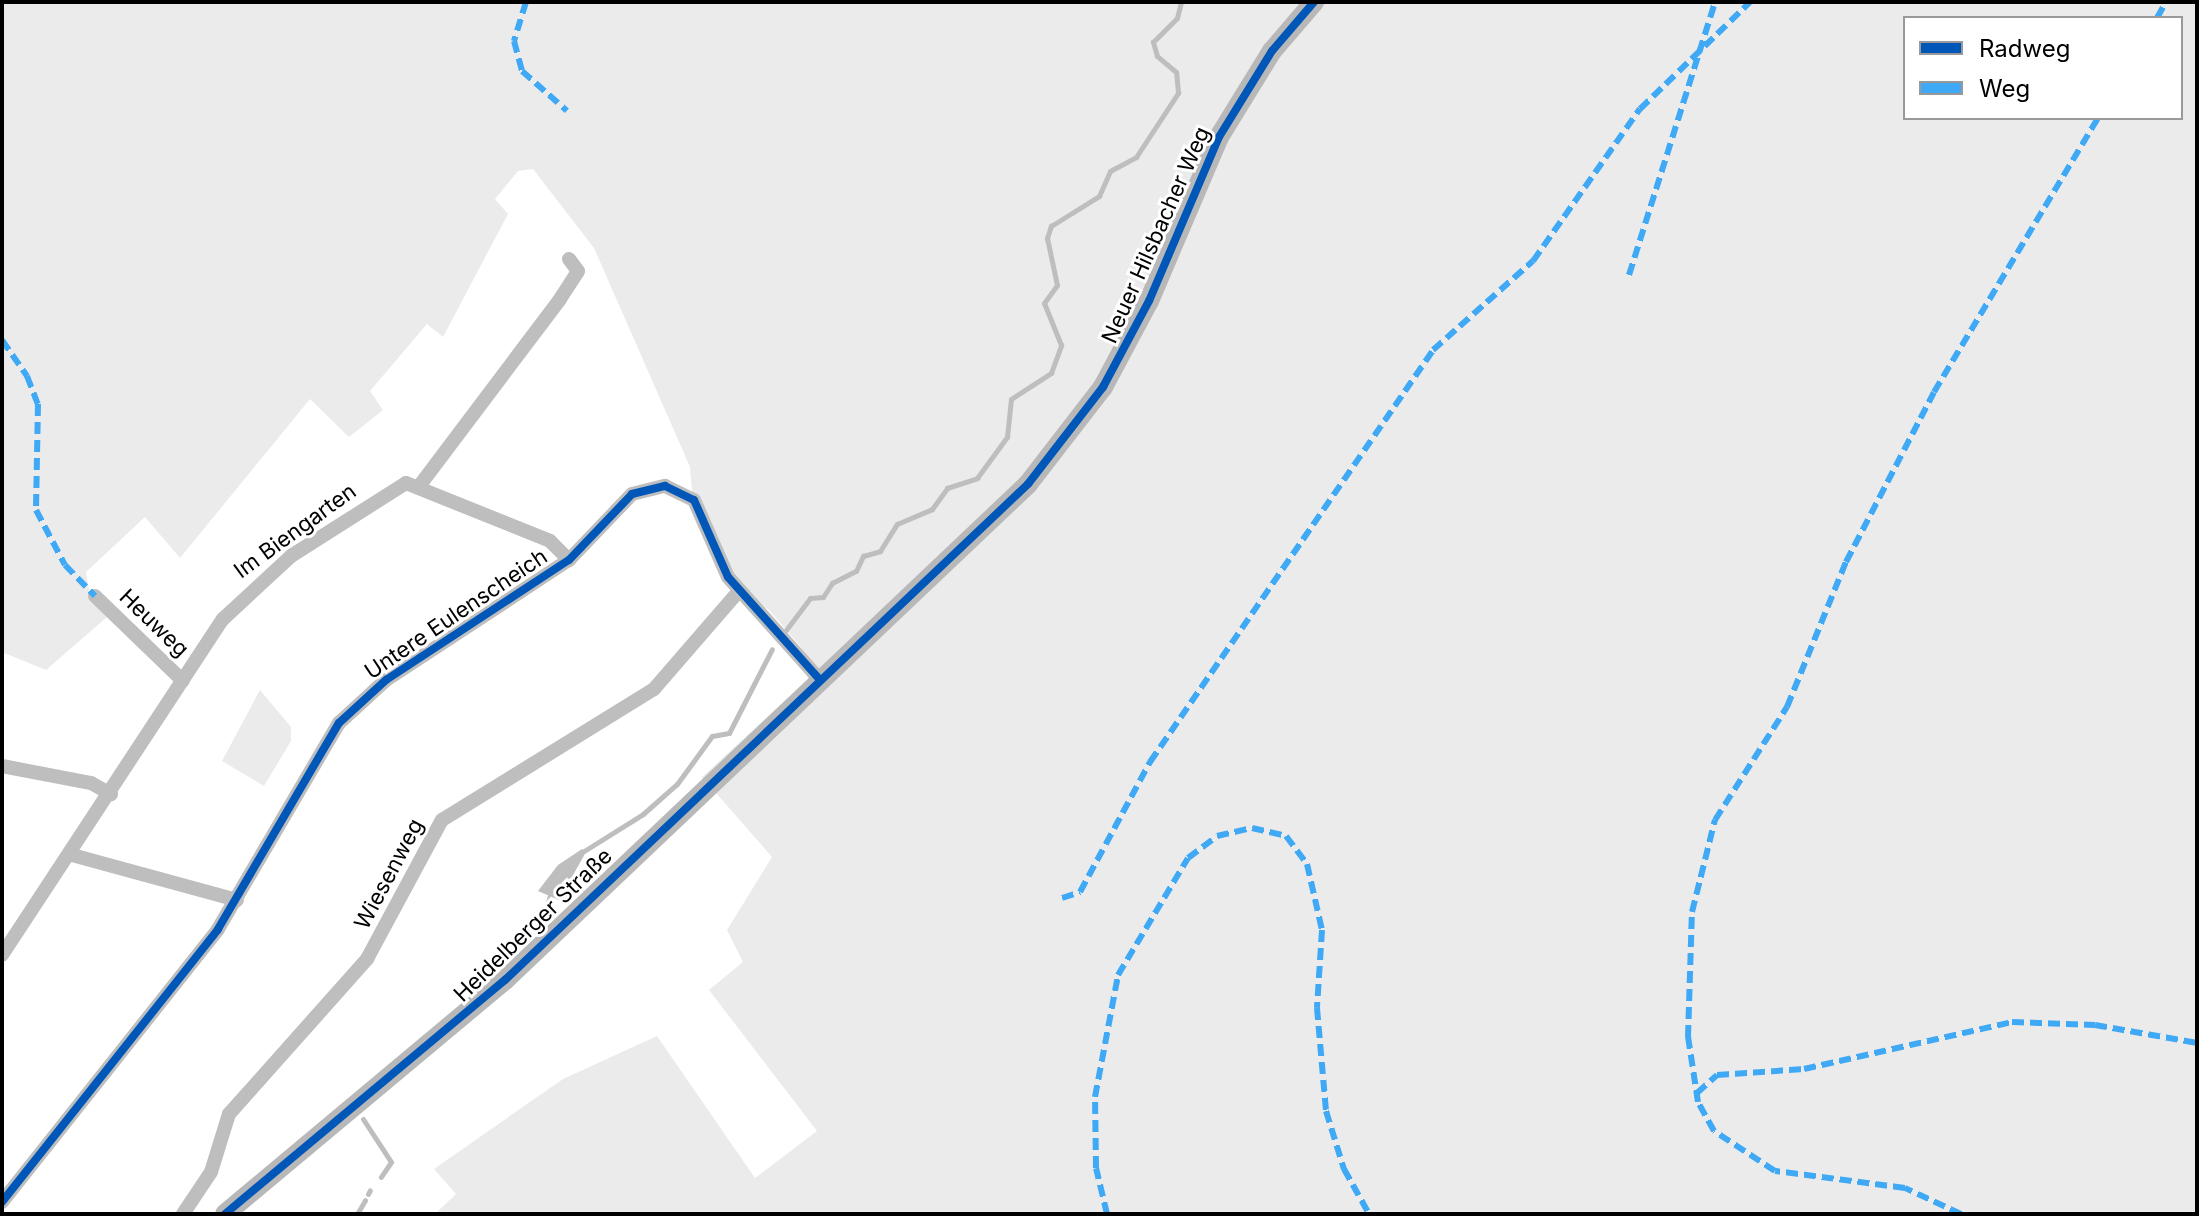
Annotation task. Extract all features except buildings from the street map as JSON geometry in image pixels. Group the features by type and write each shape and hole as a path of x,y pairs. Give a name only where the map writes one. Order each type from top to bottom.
{"street":[{"name":"Neuer Hilsbacher Weg","path":"820,680 985,530 1075,427 1144,312 1236,106 1314,2"},
{"path":"569,259 578,270 560,299 420,485 550,541 569,560"},
{"name":"Im Biengarten","path":"2,955 72,855 229,611 272,569 399,485 420,485"},
{"name":"Untere Eulenscheich","path":"2,1202 237,900 321,749 350,711 569,560 632,494 670,486 701,510 720,563 739,591 820,680"},
{"name":"Wiesenweg","path":"183,1214 211,1172 229,1114 367,959 442,820 654,689 739,591"},
{"name":"Heuweg","path":"95,596 183,681"},
{"name":"Heidelberger Straße","path":"225,1214 505,980 820,680"},
{"path":"2,766 91,783 111,794"},
{"path":"72,855 237,900"}],"shaded area":[{"path":"2,2 2197,2 2197,1214 435,1214 456,1194 434,1169 563,1079 657,1036 755,1178 817,1131 709,990 743,962 727,930 772,857 702,777 808,679 801,647 769,610 739,591 692,492 690,467 594,248 533,169 518,171 495,199 508,214 443,337 427,324 370,391 383,410 349,437 310,399 180,558 145,517 86,572 90,596 107,617 46,670 2,652"},
{"path":"260,690 291,727 291,741 264,786 222,761"},
{"path":"582,849 586,852 559,900 538,891 558,865"}],"waterway":[{"path":"786,630 810,598 823,597 832,583 856,571 863,556 880,551 897,524 932,509 947,488 977,478 1007,437 1011,399 1051,373 1061,345 1044,303 1057,285 1047,238 1051,226 1099,196 1110,171 1136,157 1178,93 1176,72 1157,56 1153,42 1177,18 1181,2"},
{"path":"584,851 643,814 677,784 712,736 729,733 772,649"},
{"path":"545,913 550,896"},
{"path":"363,1119 391,1162 381,1177"},
{"path":"368,1194 370,1190"},
{"path":"357,1214 365,1200"}],"marked path":[{"path":"526,2 514,41 522,71 567,111"},
{"path":"1629,275 1715,2"},
{"path":"1062,898 1080,892 1150,762 1433,350 1533,261 1640,109 1750,2"},
{"path":"2158,16 2166,2"},
{"path":"1961,1214 1905,1188 1775,1171 1714,1131 1698,1102 1688,1037 1692,912 1715,820 1787,707 1846,562 1934,392 2097,120"},
{"path":"2,340 27,376 38,404 36,510 65,565 95,596"},
{"path":"1107,1214 1096,1168 1095,1097 1118,975 1188,858 1217,836 1252,828 1286,836 1307,864 1322,930 1317,1008 1326,1111 1344,1169 1369,1214"},
{"path":"1697,1093 1717,1075 1804,1069 2012,1022 2095,1025 2197,1043"}],"cycle path":[{"path":"225,1214 505,980 1028,484 1103,387 1149,301 1219,137 1272,51 1314,2"},
{"path":"2,1202 218,929 339,723 386,680 569,560 632,494 665,486 694,500 728,577 820,680"}]}
